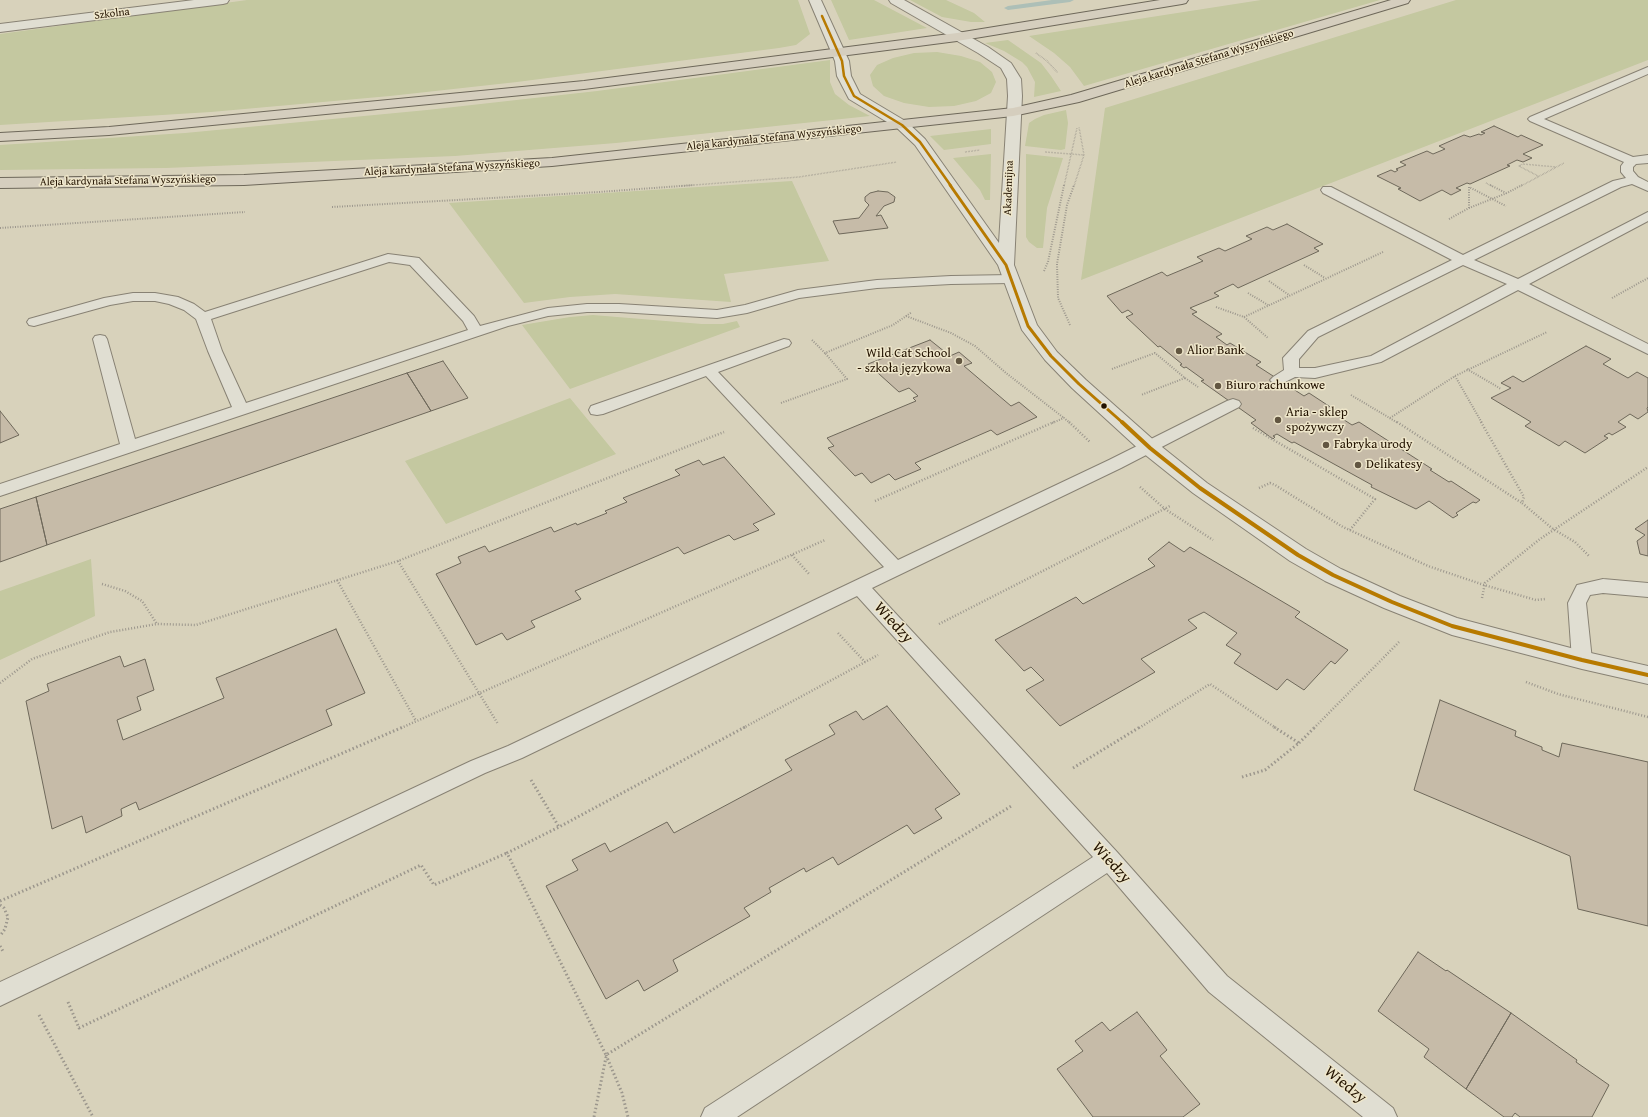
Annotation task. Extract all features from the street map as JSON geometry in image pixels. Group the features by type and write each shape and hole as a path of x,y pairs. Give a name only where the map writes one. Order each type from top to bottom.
{"main road":[{"path":"0,136 109,131 584,85 838,51 957,37 1182,0"},
{"name":"Aleja kardynała Stefana Wyszyńskiego","path":"0,183 244,180 552,162 1013,112 1074,99 1128,84 1404,0"}],"street":[{"name":"Szkolna","path":"0,28 223,0"},
{"name":"Akademijna","path":"815,0 838,51 842,62 844,76 854,96 902,125 920,142 1008,272 1028,326 1051,356 1079,384 1150,448 1200,488 1298,556 1333,575 1392,602 1452,626 1582,660 1648,675"},
{"name":"Akademijna","path":"895,0 957,37 983,50 1006,66 1014,79 1015,96 1013,112 1008,272"}],"lane":[{"path":"1648,70 1534,119 1632,161 1648,158"},
{"path":"1632,161 1627,166 1627,172 1634,180 1648,187"},
{"path":"1278,380 1292,365 1314,334 1616,184 1634,180"},
{"path":"1327,190 1462,260 1518,284 1648,350"},
{"path":"1292,365 1315,373 1376,359 1648,216"},
{"path":"203,317 388,258 414,261 469,319 476,332"},
{"path":"0,490 503,323 548,312 587,308 619,308 717,314 747,309 798,294 870,285 945,280 1008,272"},
{"path":"34,322 109,301 133,297 155,297 173,300 189,307 203,317 215,352 241,410"},
{"path":"100,339 130,446"},
{"path":"597,410 784,343"},
{"path":"708,370 895,568"},
{"path":"0,994 478,767 522,748 895,568 1150,448 1233,404"},
{"name":"Wiedzy","path":"859,586 1109,859 1218,984 1384,1117"},
{"path":"1582,660 1577,603 1584,590 1603,586 1648,590"},
{"path":"714,1117 1109,859"}],"path":[{"path":"1023,311 1048,262 1070,154 1078,123 1084,155 1067,205 1056,264 1058,298 1072,330"},
{"path":"1538,176 1519,166 1523,164 1556,167"},
{"path":"1486,183 1506,193"},
{"path":"1469,187 1469,208"},
{"path":"1304,265 1326,278"},
{"path":"1390,418 1467,369 1581,316 1648,278"},
{"path":"1269,281 1290,295"},
{"path":"1248,293 1268,306"},
{"path":"1216,307 1244,317 1292,365"},
{"path":"66,996 79,1028 422,865 434,885 507,853 908,640 1165,509 1064,418 1006,373 975,346 951,333 906,316"},
{"path":"0,683 32,659 110,632 158,624 196,625 398,561 729,430 750,415 847,379 825,353"},
{"path":"1112,369 1155,353 1185,378 1141,395"},
{"path":"1467,369 1501,389"},
{"path":"1315,373 1390,418 1522,503 1553,529 1575,542 1617,587"},
{"path":"1455,376 1524,497 1522,503"},
{"path":"872,502 1064,418"},
{"path":"1247,424 1375,499 1350,530"},
{"path":"1488,636 1481,603 1484,585 1553,529 1648,467"},
{"path":"1254,491 1270,484 1316,512 1350,530 1428,566 1484,585 1536,600 1545,599 1546,596"},
{"path":"0,901 479,694 827,538"},
{"path":"398,561 479,694"},
{"path":"337,580 416,721"},
{"path":"102,584 125,591 142,601 158,624"},
{"path":"1242,777 1265,770 1299,743 1399,642"},
{"path":"594,1117 606,1055 1210,684 1299,743"},
{"path":"507,853 606,1055 622,1093 628,1117"},
{"path":"0,905 4,908 8,917 5,929 0,936"},
{"path":"0,946 93,1117"}],"green space":[{"path":"247,0 798,0 810,34 796,45 779,48 517,82 390,96 211,112 0,125 0,34"},
{"path":"831,0 874,0 927,28 849,40"},
{"path":"910,0 946,0 974,13 985,22 971,22 942,17"},
{"path":"1261,0 1380,0 1084,86 1070,67 1054,53 1029,36"},
{"path":"1456,0 1648,0 1648,60 1081,280 1105,108"},
{"path":"1008,40 1041,63 1061,91 1034,97 1035,82 1027,67 1022,62 1004,51 985,43"},
{"path":"937,52 961,56 980,62 992,72 996,82 991,93 976,101 954,106 929,107 904,103 884,96 873,86 870,75 877,65 893,58 914,53"},
{"path":"830,60 830,82 835,94 849,105 870,116 616,143 455,156 166,168 0,170 0,145 185,133 427,110 597,91"},
{"path":"1066,110 1068,123 1065,149 1061,150 1025,146 1029,123 1044,115"},
{"path":"991,129 991,144 944,150 930,136"},
{"path":"991,154 990,200 985,200 980,190 953,158"},
{"path":"1026,154 1063,158 1047,208 1043,248 1037,248 1029,242 1026,237"},
{"path":"792,181 829,261 724,274 731,302 615,294 570,297 524,303 449,203"},
{"path":"593,315 702,324 723,324 737,321 740,327 570,389 522,325 570,317"},
{"path":"570,398 616,454 446,524 405,461"},
{"path":"91,559 95,616 0,660 0,591"}],"building":[{"path":"1494,126 1518,137 1521,135 1543,145 1523,154 1532,158 1523,162 1517,160 1507,165 1510,166 1470,184 1467,183 1456,188 1461,190 1451,195 1442,190 1420,201 1398,189 1401,188 1377,176 1391,170 1395,172 1398,170 1396,169 1406,165 1400,162 1427,151 1433,154 1445,149 1439,146 1464,135 1470,137 1479,134 1481,135 1485,133 1481,132"},
{"path":"878,191 888,192 895,197 894,202 884,206 876,216 881,215 888,228 839,234 833,221 859,218 869,205 865,201 865,197 870,193"},
{"path":"1287,224 1323,244 1314,248 1319,251 1238,288 1233,284 1214,293 1219,296 1190,308 1197,312 1192,314 1222,334 1216,337 1227,345 1230,343 1261,362 1256,365 1304,396 1309,393 1341,414 1338,416 1352,425 1359,422 1432,469 1430,470 1449,482 1451,481 1480,500 1476,503 1473,502 1456,513 1458,515 1453,518 1429,501 1416,509 1371,487 1372,485 1294,442 1292,443 1277,434 1273,436 1275,437 1273,439 1251,423 1256,420 1201,381 1204,380 1186,367 1184,368 1180,365 1182,364 1160,346 1158,347 1126,317 1133,314 1128,310 1122,313 1107,296 1162,272 1167,276 1203,261 1197,257 1219,248 1225,251 1252,239 1246,236 1267,227 1273,230"},
{"path":"930,340 950,356 959,352 972,363 964,366 1011,406 1019,402 1037,417 997,435 991,430 915,463 921,469 895,480 889,474 871,483 862,473 855,476 828,448 834,446 827,438 916,401 913,398 918,396 909,388 899,392 868,364"},
{"path":"1586,346 1611,359 1603,364 1628,378 1637,372 1648,378 1648,412 1638,419 1630,414 1618,422 1626,427 1612,435 1609,433 1604,436 1608,438 1585,453 1565,441 1559,446 1525,426 1531,422 1491,398 1511,388 1501,383 1513,376 1523,382"},
{"path":"443,361 468,398 431,411 407,373"},
{"path":"407,373 431,411 47,545 36,497"},
{"path":"0,411 19,435 0,443"},
{"path":"724,457 775,514 753,524 759,530 734,540 729,535 684,554 678,547 575,591 581,599 531,621 535,627 507,640 502,633 476,645 436,574 461,563 458,557 485,546 489,552 551,527 554,532 576,523 577,525 607,513 605,511 627,502 623,498 680,475 675,470 699,460 703,465"},
{"path":"36,497 47,545 0,562 0,509"},
{"path":"1648,520 1648,556 1640,554 1637,541 1645,535 1635,529"},
{"path":"1169,542 1184,552 1190,547 1300,612 1295,617 1348,650 1335,664 1331,661 1304,690 1287,679 1277,690 1234,663 1241,654 1226,645 1237,633 1204,612 1188,620 1197,628 1141,659 1155,672 1060,726 1026,690 1044,680 1031,667 1024,671 995,640 1076,597 1083,604 1155,566 1148,559"},
{"path":"336,629 365,693 326,710 332,725 139,810 136,802 121,809 122,816 86,833 82,816 52,829 26,701 49,691 47,684 120,656 124,667 145,659 154,690 137,697 141,710 117,720 123,740 224,698 216,678"},
{"path":"1440,700 1516,731 1515,736 1542,747 1542,750 1559,757 1562,743 1648,762 1648,926 1578,909 1570,856 1414,790"},
{"path":"887,706 960,794 935,809 942,818 914,834 907,825 838,865 833,857 806,872 804,868 769,888 771,892 744,908 750,916 673,960 678,971 644,991 638,980 606,999 546,886 578,870 572,860 605,843 610,852 667,822 674,833 792,770 785,760 835,734 829,725 856,711 863,720"},
{"path":"1418,952 1511,1013 1466,1089 1424,1057 1429,1049 1378,1011"},
{"path":"1137,1012 1167,1050 1160,1056 1200,1104 1183,1117 1093,1117 1057,1069 1083,1051 1075,1041 1102,1022 1110,1031"},
{"path":"1511,1013 1577,1060 1576,1062 1609,1085 1592,1117 1520,1117 1515,1113 1512,1117 1504,1117 1466,1089"}],"waterway":[{"path":"1008,8 1070,0"}],"transit line":[{"path":"822,16 842,61 844,76 854,96 902,125 920,142 1006,265 1028,326 1051,356 1079,384 1150,448 1200,488 1298,555 1333,575 1392,602 1452,626 1582,660 1648,675"}],"place":[{"name":"Alior Bank","path":"1179,351"},
{"name":"Wild Cat School - szkoła językowa","path":"959,361"},
{"name":"Biuro rachunkowe","path":"1218,386"},
{"name":"Aria - sklep spożywczy","path":"1278,420"},
{"name":"Fabryka urody","path":"1326,445"},
{"name":"Delikatesy","path":"1358,465"}]}
